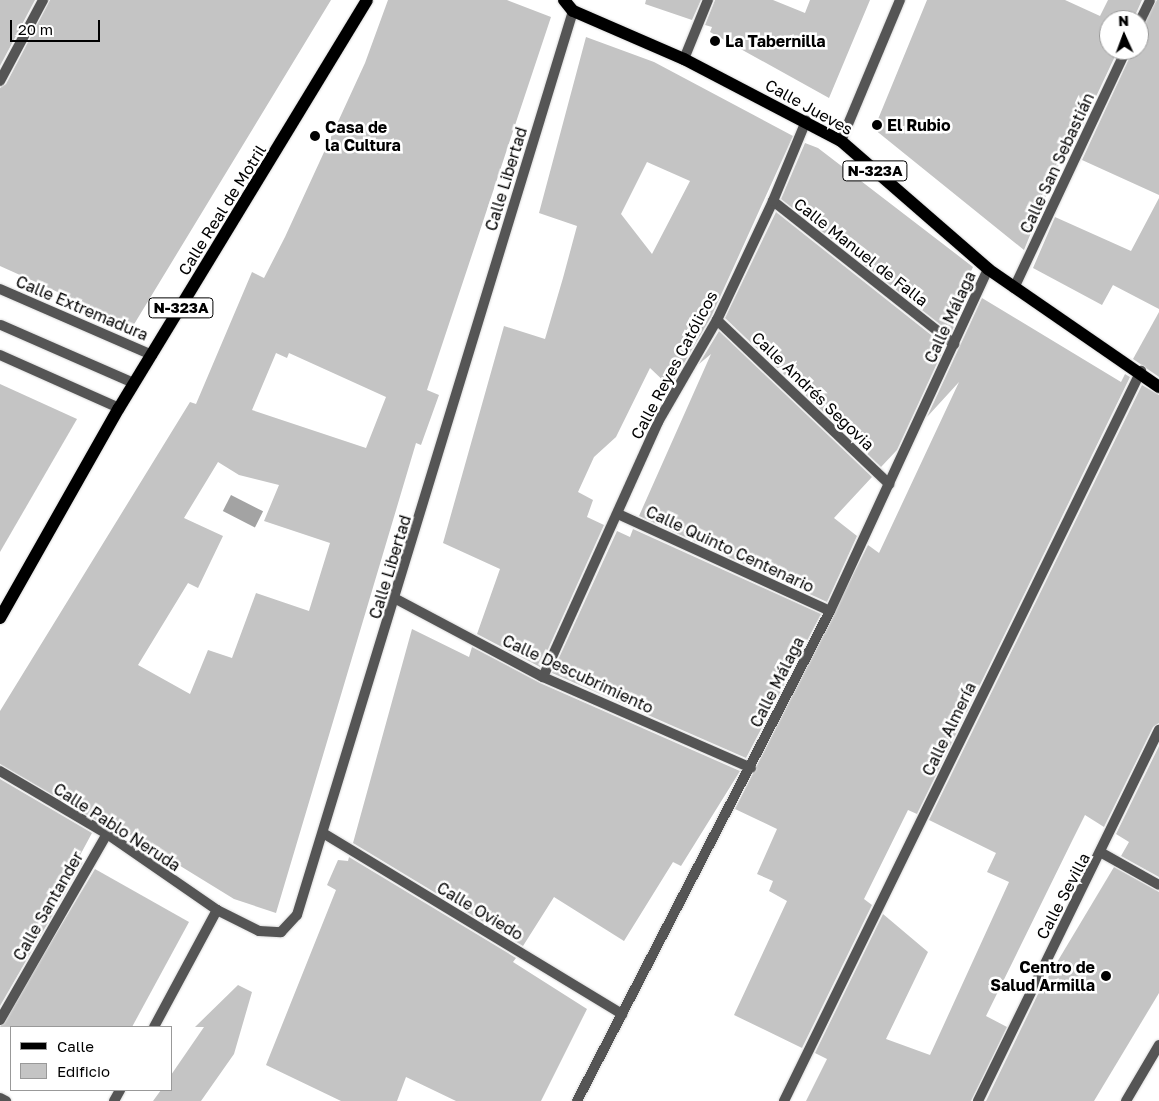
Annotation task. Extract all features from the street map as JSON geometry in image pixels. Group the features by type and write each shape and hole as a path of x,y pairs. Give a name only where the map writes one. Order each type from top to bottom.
{"main road":[{"name":"Calle Real de Motril","path":"0,618 119,408 367,0"},
{"name":"Calle Jueves","path":"564,0 573,11 684,59 806,121 841,141 988,269 1141,371 1159,387"}],"street":[{"path":"0,81 43,0"},
{"path":"684,59 708,0"},
{"path":"841,141 900,0"},
{"name":"Calle Libertad","path":"216,910 259,931 281,932 297,915 396,599 573,11"},
{"name":"Calle San Sebastián","path":"1014,288 1121,60"},
{"name":"Calle Reyes Católicos","path":"543,677 658,422 717,320 773,201 806,121"},
{"name":"Calle Manuel de Falla","path":"773,201 954,344"},
{"name":"Calle Málaga","path":"577,1101 751,768 830,611 988,269"},
{"name":"Calle Extremadura","path":"0,289 152,355"},
{"name":"Calle Andrés Segovia","path":"717,320 889,484"},
{"path":"1,325 134,383"},
{"path":"0,355 119,408"},
{"name":"Calle Almería","path":"784,1101 1141,371"},
{"name":"Calle Quinto Centenario","path":"618,514 830,611"},
{"name":"Calle Descubrimiento","path":"396,599 543,677 751,768"},
{"name":"Calle Sevilla","path":"978,1101 1102,853 1159,730"},
{"name":"Calle Pablo Neruda","path":"0,771 107,834 216,910"},
{"name":"Calle Oviedo","path":"323,833 622,1014"},
{"name":"Calle Santander","path":"0,1020 107,834"},
{"path":"1102,853 1159,885"},
{"path":"155,1026 216,910"},
{"path":"1126,1101 1159,1045"},
{"path":"0,1098 6,1101"}],"shaded area":[{"path":"231,495 263,511 255,527 223,511"}],"building":[{"path":"0,0 35,0 0,66"},
{"path":"50,0 331,0 133,326 0,266 0,88 6,84"},
{"path":"388,0 507,0 551,17 427,390 439,395 421,445 416,443 276,913 234,899 112,824 101,818 99,822 0,764 0,711 190,402 196,404 252,272 264,278 285,237 365,63","holes":["276,353 287,358 289,353 386,397 366,448 252,410","218,462 239,475 279,485 264,521 330,543 309,611 256,593 232,658 208,650 190,694 138,665 188,583 198,588 223,536 184,518"]},
{"path":"646,0 701,0 692,20 645,4"},
{"path":"715,0 773,0 805,13 810,0 870,0 829,98 710,32 712,27 705,25"},
{"path":"927,0 1065,0 1099,16 1099,60 1113,60 1069,154 1064,152 1024,250 874,129"},
{"path":"1108,0 1142,0 1138,10 1103,10"},
{"path":"1157,0 1159,0 1159,195 1082,160 1128,60 1149,60 1149,13"},
{"path":"586,37 654,62 793,136 711,317 670,387 650,368 616,437 594,457 578,492 593,500 587,517 604,525 540,667 477,634 500,569 443,543 504,326 545,339 563,278 577,226 539,213","holes":["647,162 690,181 652,254 621,214"]},
{"path":"805,143 818,148 973,267 964,286 970,290 951,333 781,199"},
{"path":"1159,198 1159,309 1113,285 1102,305 1033,268 1055,217 1131,251"},
{"path":"776,212 945,346 897,450 881,467 725,318"},
{"path":"982,298 1121,382 1125,374 1130,377 917,814 908,810 864,899 872,905 802,1048 734,1015 787,901 769,891 773,881 757,874 777,829 735,809 868,545 879,553 959,382 927,417"},
{"path":"1159,312 1159,377 1133,359"},
{"path":"719,331 872,477 834,518 857,536 827,602 639,516 711,354 699,364"},
{"path":"0,384 77,419 0,552"},
{"path":"1142,385 1159,395 1159,723 1153,727 1104,827 1085,815 1072,841 986,1016 1007,1027 971,1101 806,1101 827,1059 815,1053 883,914 928,952 886,1039 930,1055 1009,882 987,872 996,853 929,820"},
{"path":"633,529 821,614 746,758 552,673 617,531 630,537"},
{"path":"412,629 469,657 472,647 540,683 740,771 681,866 673,862 624,941 554,897 523,946 353,843"},
{"path":"1159,746 1159,877 1121,856 1129,842 1116,834"},
{"path":"0,779 92,833 78,859 83,862 0,1006"},
{"path":"349,857 516,958 513,962 587,1009 541,1101 456,1101 406,1077 397,1101 341,1101 266,1065 336,890 327,885 338,860 348,861"},
{"name":"Centro de Salud Armilla","path":"1114,867 1159,892 1159,993 1094,1101 986,1101 1038,994"},
{"path":"95,869 189,922 133,1026 0,1027"},
{"path":"238,985 252,992 234,1054 201,1101 153,1101 160,1091 172,1091 172,1074 204,1027 195,1027"}],"place":[{"name":"La Tabernilla","path":"715,41"},
{"name":"El Rubio","path":"877,125"},
{"name":"Casa de la Cultura","path":"315,136"},
{"name":"Centro de Salud Armilla","path":"1106,976"}]}
